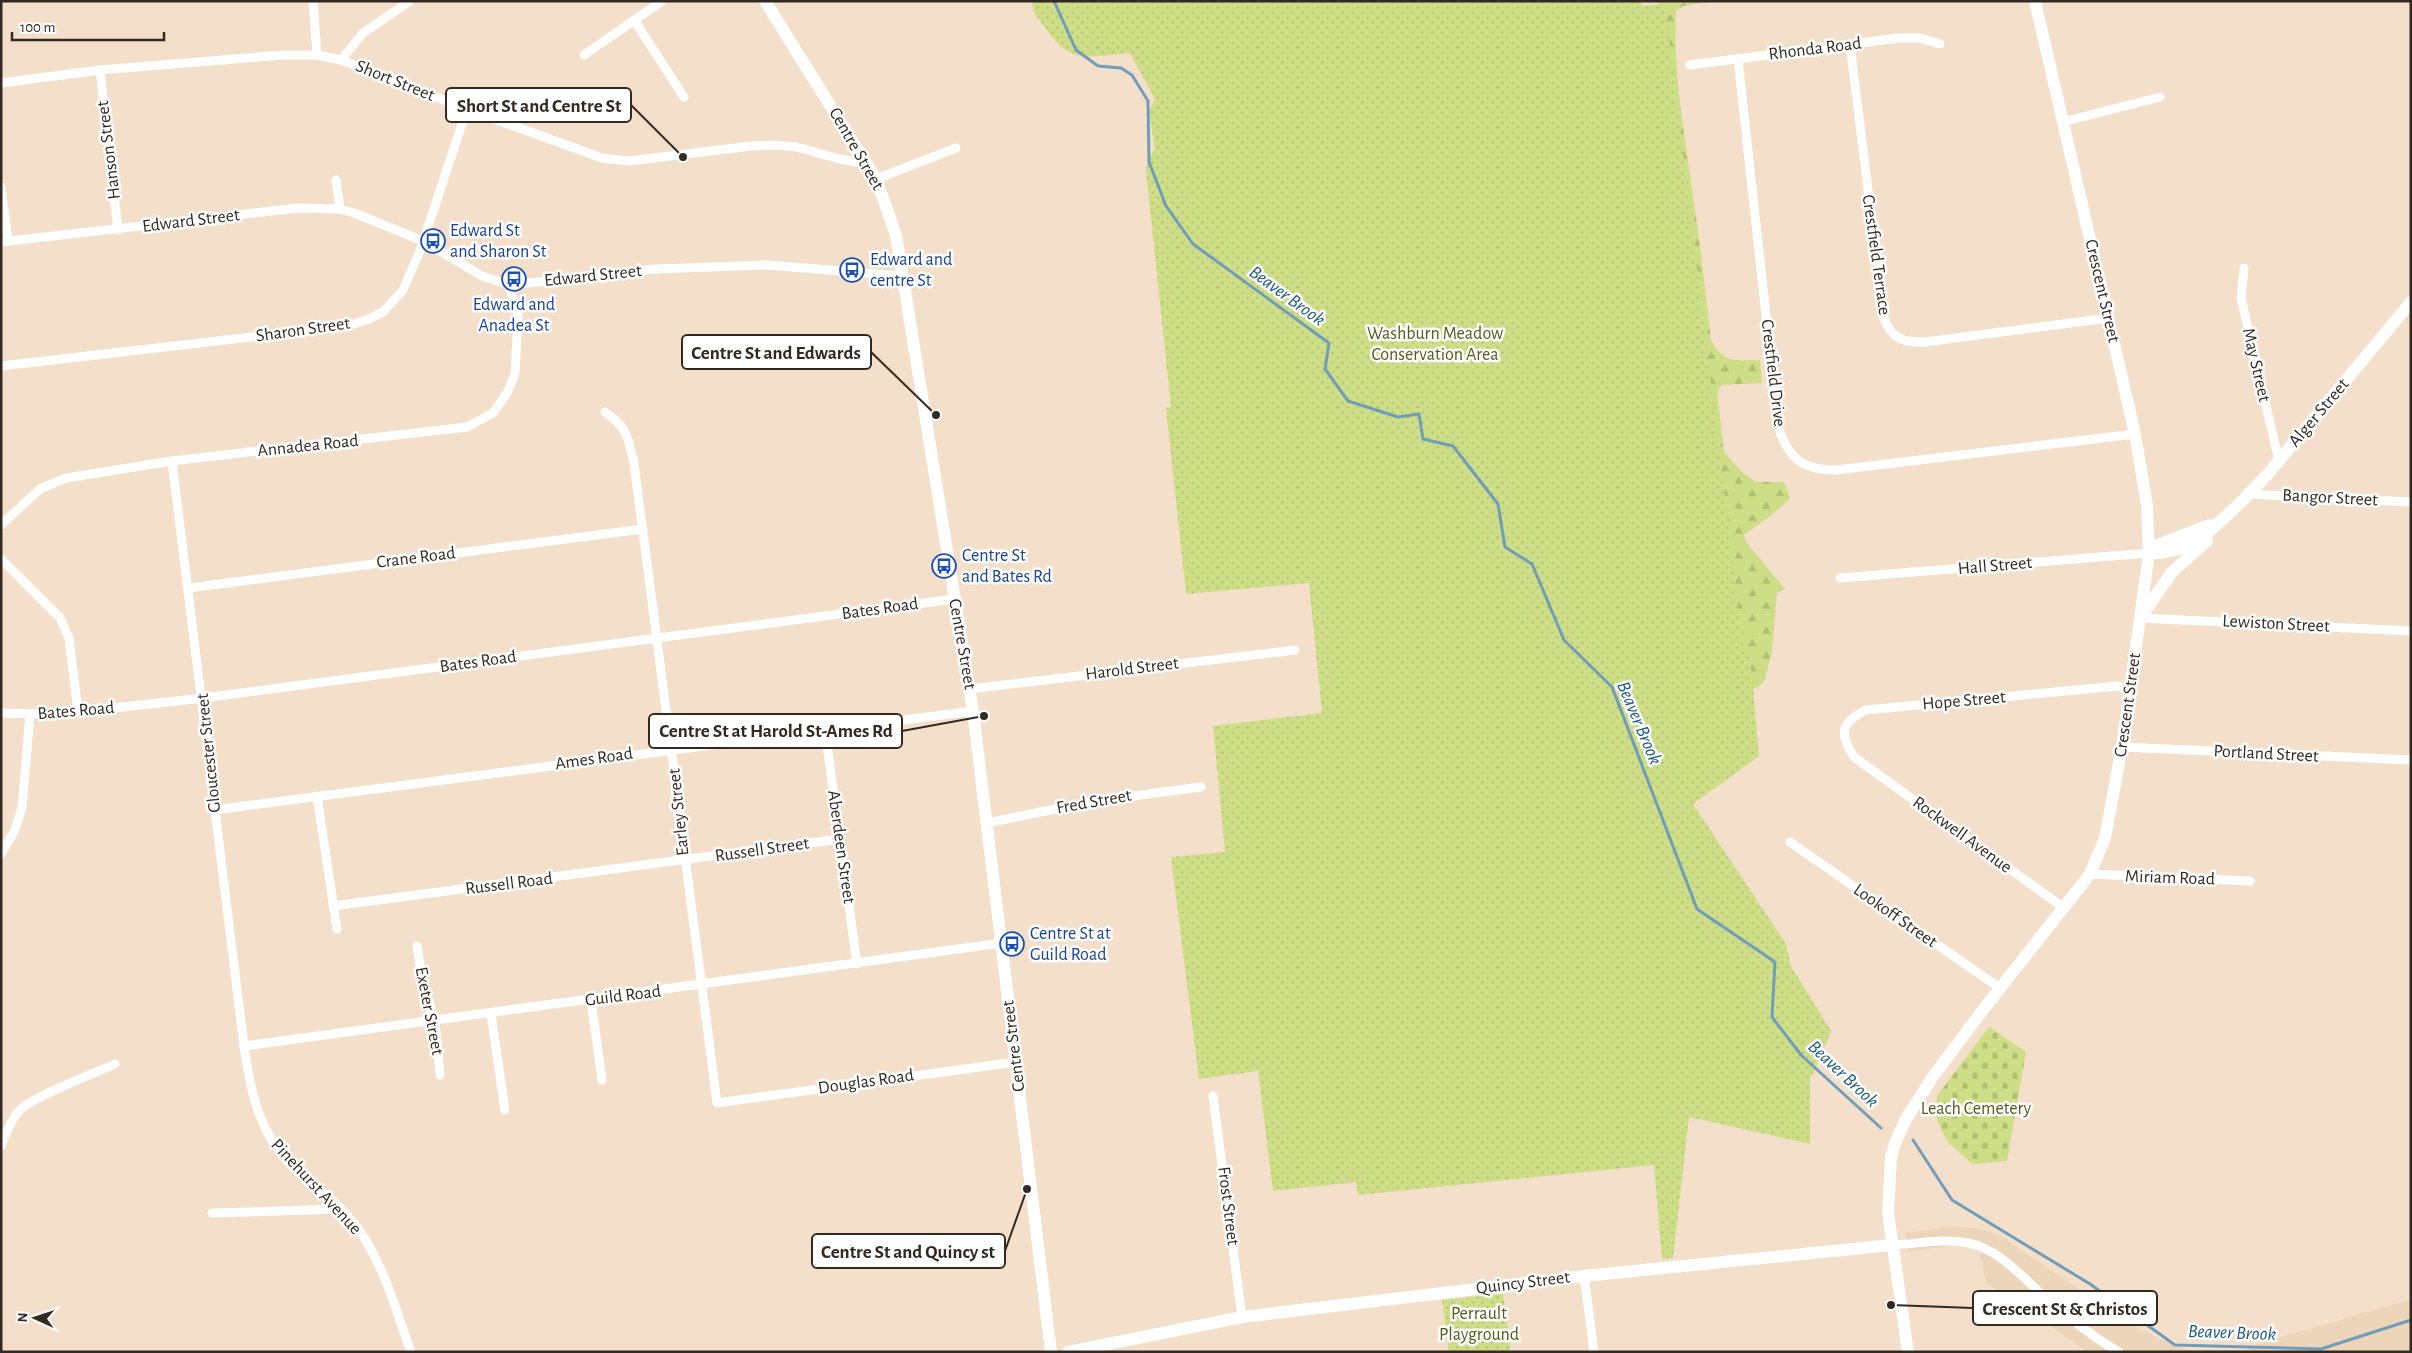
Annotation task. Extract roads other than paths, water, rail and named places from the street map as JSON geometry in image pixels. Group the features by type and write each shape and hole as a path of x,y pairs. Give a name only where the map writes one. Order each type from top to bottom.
{"main road":[{"name":"Centre Street","path":"765,1 876,179 896,235 970,688 1052,1352"},
{"name":"Crescent Street","path":"1908,1352 1892,1244 1888,1190 1891,1157 1906,1118 1932,1078 2090,874 2105,838 2122,747 2149,553 2147,505 2135,434 2035,1"},
{"name":"Alger Street","path":"2149,553 2162,553 2182,548 2201,539 2222,519 2279,461 2411,302"},
{"path":"2140,618 2162,584 2172,572 2213,536 2222,519"},
{"name":"Quincy Street","path":"1068,1352 1242,1317 1584,1276 1892,1244"}],"street":[{"path":"313,1 317,55"},
{"path":"341,60 363,33 410,1"},
{"path":"584,55 662,1"},
{"path":"634,20 684,97"},
{"name":"Rhonda Road","path":"1690,65 1910,37 1940,44"},
{"name":"Crestfield Terrace","path":"1850,44 1884,319 1888,330 1895,337 1904,341 1925,342 2109,318"},
{"name":"Short Street","path":"1,83 100,70 317,55 341,60 468,110 589,154 615,160 629,161 751,146 774,145 797,147 838,159 867,164"},
{"name":"Crestfield Drive","path":"1738,59 1778,426 1782,439 1796,460 1818,470 1836,470 2135,434"},
{"name":"Hanson Street","path":"100,70 118,230"},
{"path":"2063,122 2160,97"},
{"name":"Sharon Street","path":"1,366 347,326 369,320 384,311 403,290 423,241 468,110"},
{"path":"876,179 956,148"},
{"path":"336,180 340,209"},
{"path":"1,187 5,241"},
{"name":"Edward Street","path":"5,241 118,230 298,208 340,209 423,241 482,276 509,285 656,269 767,265 902,276"},
{"name":"May Street","path":"2244,268 2241,298 2279,461"},
{"name":"Annadea Road","path":"1,525 40,489 66,478 172,461 466,427 493,413 507,393 515,374 518,315 509,285"},
{"name":"Earley Street","path":"605,412 618,420 627,433 634,463 658,638 684,861 716,1103"},
{"name":"Gloucester Street","path":"172,461 203,698 214,810 244,1046"},
{"name":"Bangor Street","path":"2248,494 2411,502"},
{"name":"Crane Road","path":"189,588 643,529"},
{"name":"Hall Street","path":"1840,578 2149,553"},
{"path":"1,559 60,618 69,638 78,712"},
{"name":"Bates Road","path":"1,713 78,712 203,698 954,599"},
{"name":"Lewiston Street","path":"2140,618 2411,631"},
{"name":"Harold Street","path":"970,688 1295,650"},
{"name":"Hope Street","path":"1860,762 1854,757 1844,741 1844,728 1850,718 1866,710 2118,686 2130,690"},
{"name":"Ames Road","path":"214,810 973,711"},
{"path":"1,854 14,832 22,808 30,714"},
{"name":"Aberdeen Street","path":"825,730 857,964"},
{"name":"Portland Street","path":"2122,747 2411,760"},
{"name":"Rockwell Avenue","path":"1860,762 2064,908"},
{"name":"Fred Street","path":"987,823 1095,801 1201,787"},
{"path":"317,796 337,929"},
{"name":"Russell Street","path":"684,861 840,839"},
{"name":"Lookoff Street","path":"1790,842 2001,990"},
{"name":"Russell Road","path":"333,906 684,861"},
{"name":"Miriam Road","path":"2090,874 2250,881"},
{"name":"Guild Road","path":"244,1046 700,986 1002,943"},
{"name":"Exeter Street","path":"417,946 422,978 435,1022 440,1075"},
{"path":"591,1000 602,1080"},
{"path":"491,1014 505,1110"},
{"name":"Pinehurst Avenue","path":"244,1046 252,1096 263,1127 271,1141 291,1164 341,1209 359,1230 372,1250 411,1352"},
{"name":"Douglas Road","path":"716,1103 1016,1062"},
{"path":"1,1146 9,1127 20,1110 34,1100 115,1064"},
{"name":"Frost Street","path":"1213,1096 1242,1317"},
{"path":"212,1213 341,1209"},
{"path":"1892,1244 1949,1241 1968,1243 1983,1248 2003,1259 2074,1321 2119,1352"},
{"path":"1584,1276 1594,1352"}],"waterway":[{"name":"Beaver Brook","path":"1054,1 1076,50 1098,66 1121,68 1132,75 1148,101 1149,162 1166,206 1193,244 1329,343 1325,369 1348,401 1398,417 1419,414 1423,439 1453,446 1498,504 1505,547 1532,564 1564,640 1612,687 1697,909 1775,962 1772,1017 1801,1055 1881,1128"},
{"name":"Beaver Brook","path":"1913,1140 1952,1200 2090,1284 2175,1345 2321,1349 2411,1320"}],"place":[{"name":"Short St and Centre St","path":"683,157"},
{"name":"Edward St and Sharon St","path":"433,241"},
{"name":"Edward and centre St","path":"852,270"},
{"name":"Edward and Anadea St","path":"514,279"},
{"name":"Centre St and Edwards","path":"936,415"},
{"name":"Centre St and Bates Rd","path":"944,566"},
{"name":"Centre St at Harold St-Ames Rd","path":"984,716"},
{"name":"Centre St at Guild Road","path":"1012,944"},
{"name":"Centre St and Quincy st","path":"1027,1189"},
{"name":"Crescent St & Christos","path":"1891,1305"}],"park label":[{"name":"Washburn Meadow Conservation Area","path":"1435,344"},
{"name":"Leach Cemetery","path":"1976,1109"},
{"name":"Perrault Playground","path":"1479,1324"}]}
